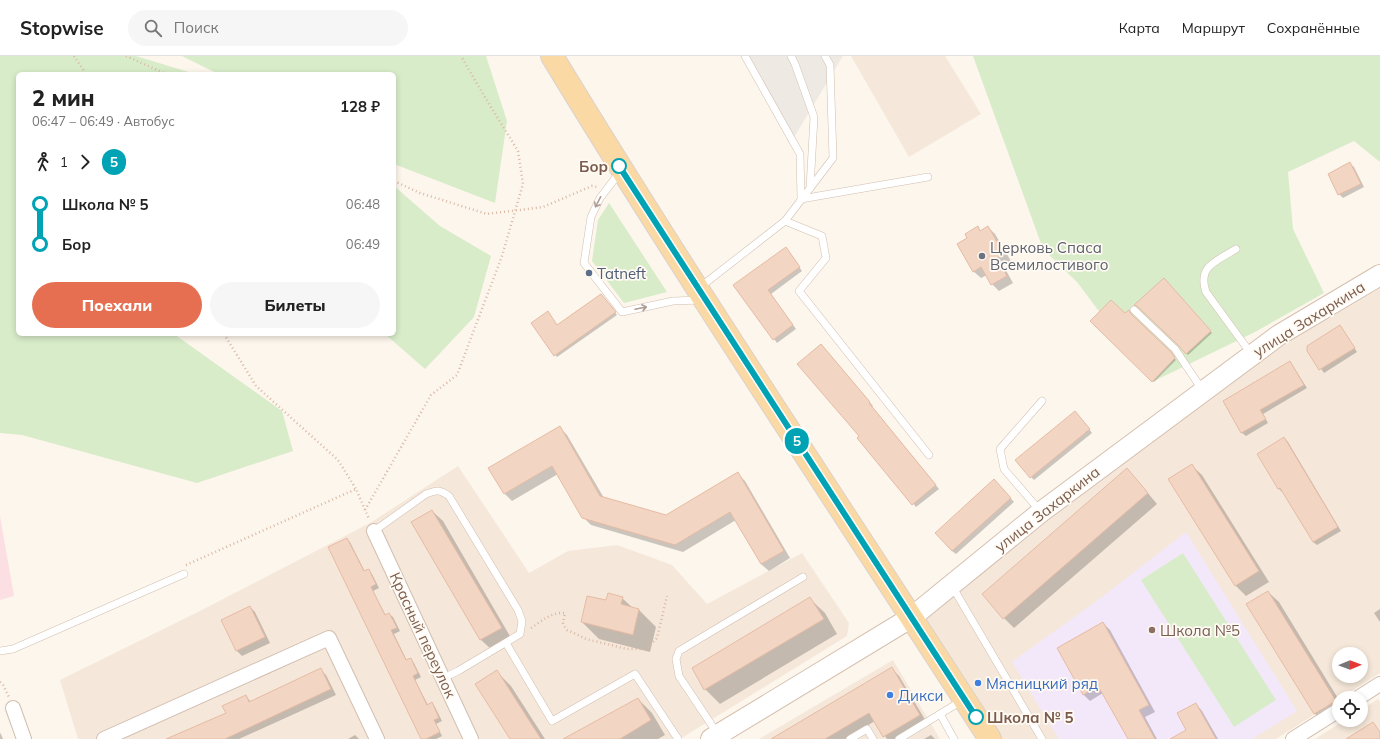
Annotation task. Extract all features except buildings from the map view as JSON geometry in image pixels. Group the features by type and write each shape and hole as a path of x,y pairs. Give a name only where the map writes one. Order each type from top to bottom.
{"main road":[{"path":"552,56 621,170 990,739"}],"street":[{"name":"улица Захаркина","path":"715,737 912,617 1041,512 1279,335 1380,275"},
{"name":"Красный переулок","path":"374,531 471,739"},
{"path":"104,739 329,638 377,739"},
{"path":"1368,692 1380,684"},
{"path":"13,708 24,739"},
{"path":"1293,739 1332,714"}],"lane":[{"path":"745,56 800,154 801,199"},
{"path":"791,56 814,117 810,188"},
{"path":"621,170 600,198 591,217 584,263 622,312 701,294 785,221 833,158 830,65 825,56"},
{"path":"801,199 928,178"},
{"path":"785,221 822,236 826,258 799,291 929,455"},
{"path":"1236,249 1206,269 1203,278 1204,285 1206,292 1252,355"},
{"path":"1134,310 1175,349 1204,391"},
{"path":"1041,512 1004,470 1000,449 1042,401"},
{"path":"374,531 426,494 436,490 442,491 449,496 518,610 522,621 520,634 458,672 443,678"},
{"path":"0,651 13,648 184,574"},
{"path":"715,737 679,676 676,659 679,651 802,577"},
{"path":"951,585 1042,739"},
{"path":"506,643 552,721 635,674 678,739"},
{"path":"899,739 965,699"},
{"path":"940,714 954,739"},
{"path":"850,739 867,729 873,739"}],"path":[{"path":"74,56 85,72"},
{"path":"126,56 162,72"},
{"path":"365,510 431,395 457,375 502,256 523,184 518,150 461,56"},
{"path":"396,182 420,193 487,214 543,207 592,186 607,188"},
{"path":"225,336 256,386 338,460 356,489 374,531"},
{"path":"184,574 183,566 356,489"},
{"path":"520,634 551,614 557,612 565,613 563,623 567,630 574,634 627,649 640,649 648,647 657,638 667,596"}],"shaded area":[{"path":"741,56 843,56 790,144"},
{"path":"851,56 945,56 981,114 909,157"},
{"path":"1380,286 1380,673 1368,681 1368,647 1332,647 1332,683 1364,683 1352,691 1332,691 1332,703 1276,739 1001,739 924,619 1047,519 1284,343"},
{"path":"458,466 529,573 568,551 617,545 672,565 707,604 802,553 849,623 847,636 680,739 78,739 60,680 198,612 370,523"},
{"path":"0,516 14,596 0,600"},
{"name":"Школа №5","path":"1186,532 1297,711 1252,739 1059,739 1012,662 1102,597"},
{"path":"893,660 940,739 759,739"},
{"path":"1378,699 1380,702 1380,739 1315,739 1334,727 1368,727 1368,705"}],"green space":[{"path":"0,56 136,56 188,72 16,72 16,336 177,336 282,411 293,451 197,483 22,435 0,433"},
{"path":"182,56 486,56 507,121 495,203 396,165 396,72 214,72"},
{"path":"973,56 1380,56 1380,162 1354,141 1288,172 1293,229 1324,293 1255,332 1152,382 1077,282 1043,249"},
{"path":"396,188 440,226 491,256 474,317 425,369 387,336 396,336"},
{"path":"609,203 667,292 624,303 592,261 598,220"},
{"path":"1183,553 1276,700 1234,727 1141,580"}],"bus line":[{"name":"5","path":"619,166 976,717"}],"place":[{"name":"Бор","path":"619,166"},
{"name":"Церковь Спаса Всемилостивого","path":"982,256"},
{"name":"Tatneft","path":"589,273"},
{"name":"Школа №5","path":"1152,630"},
{"name":"Мясницкий ряд","path":"978,683"},
{"name":"Дикси","path":"890,695"},
{"name":"Школа № 5","path":"976,717"}]}
